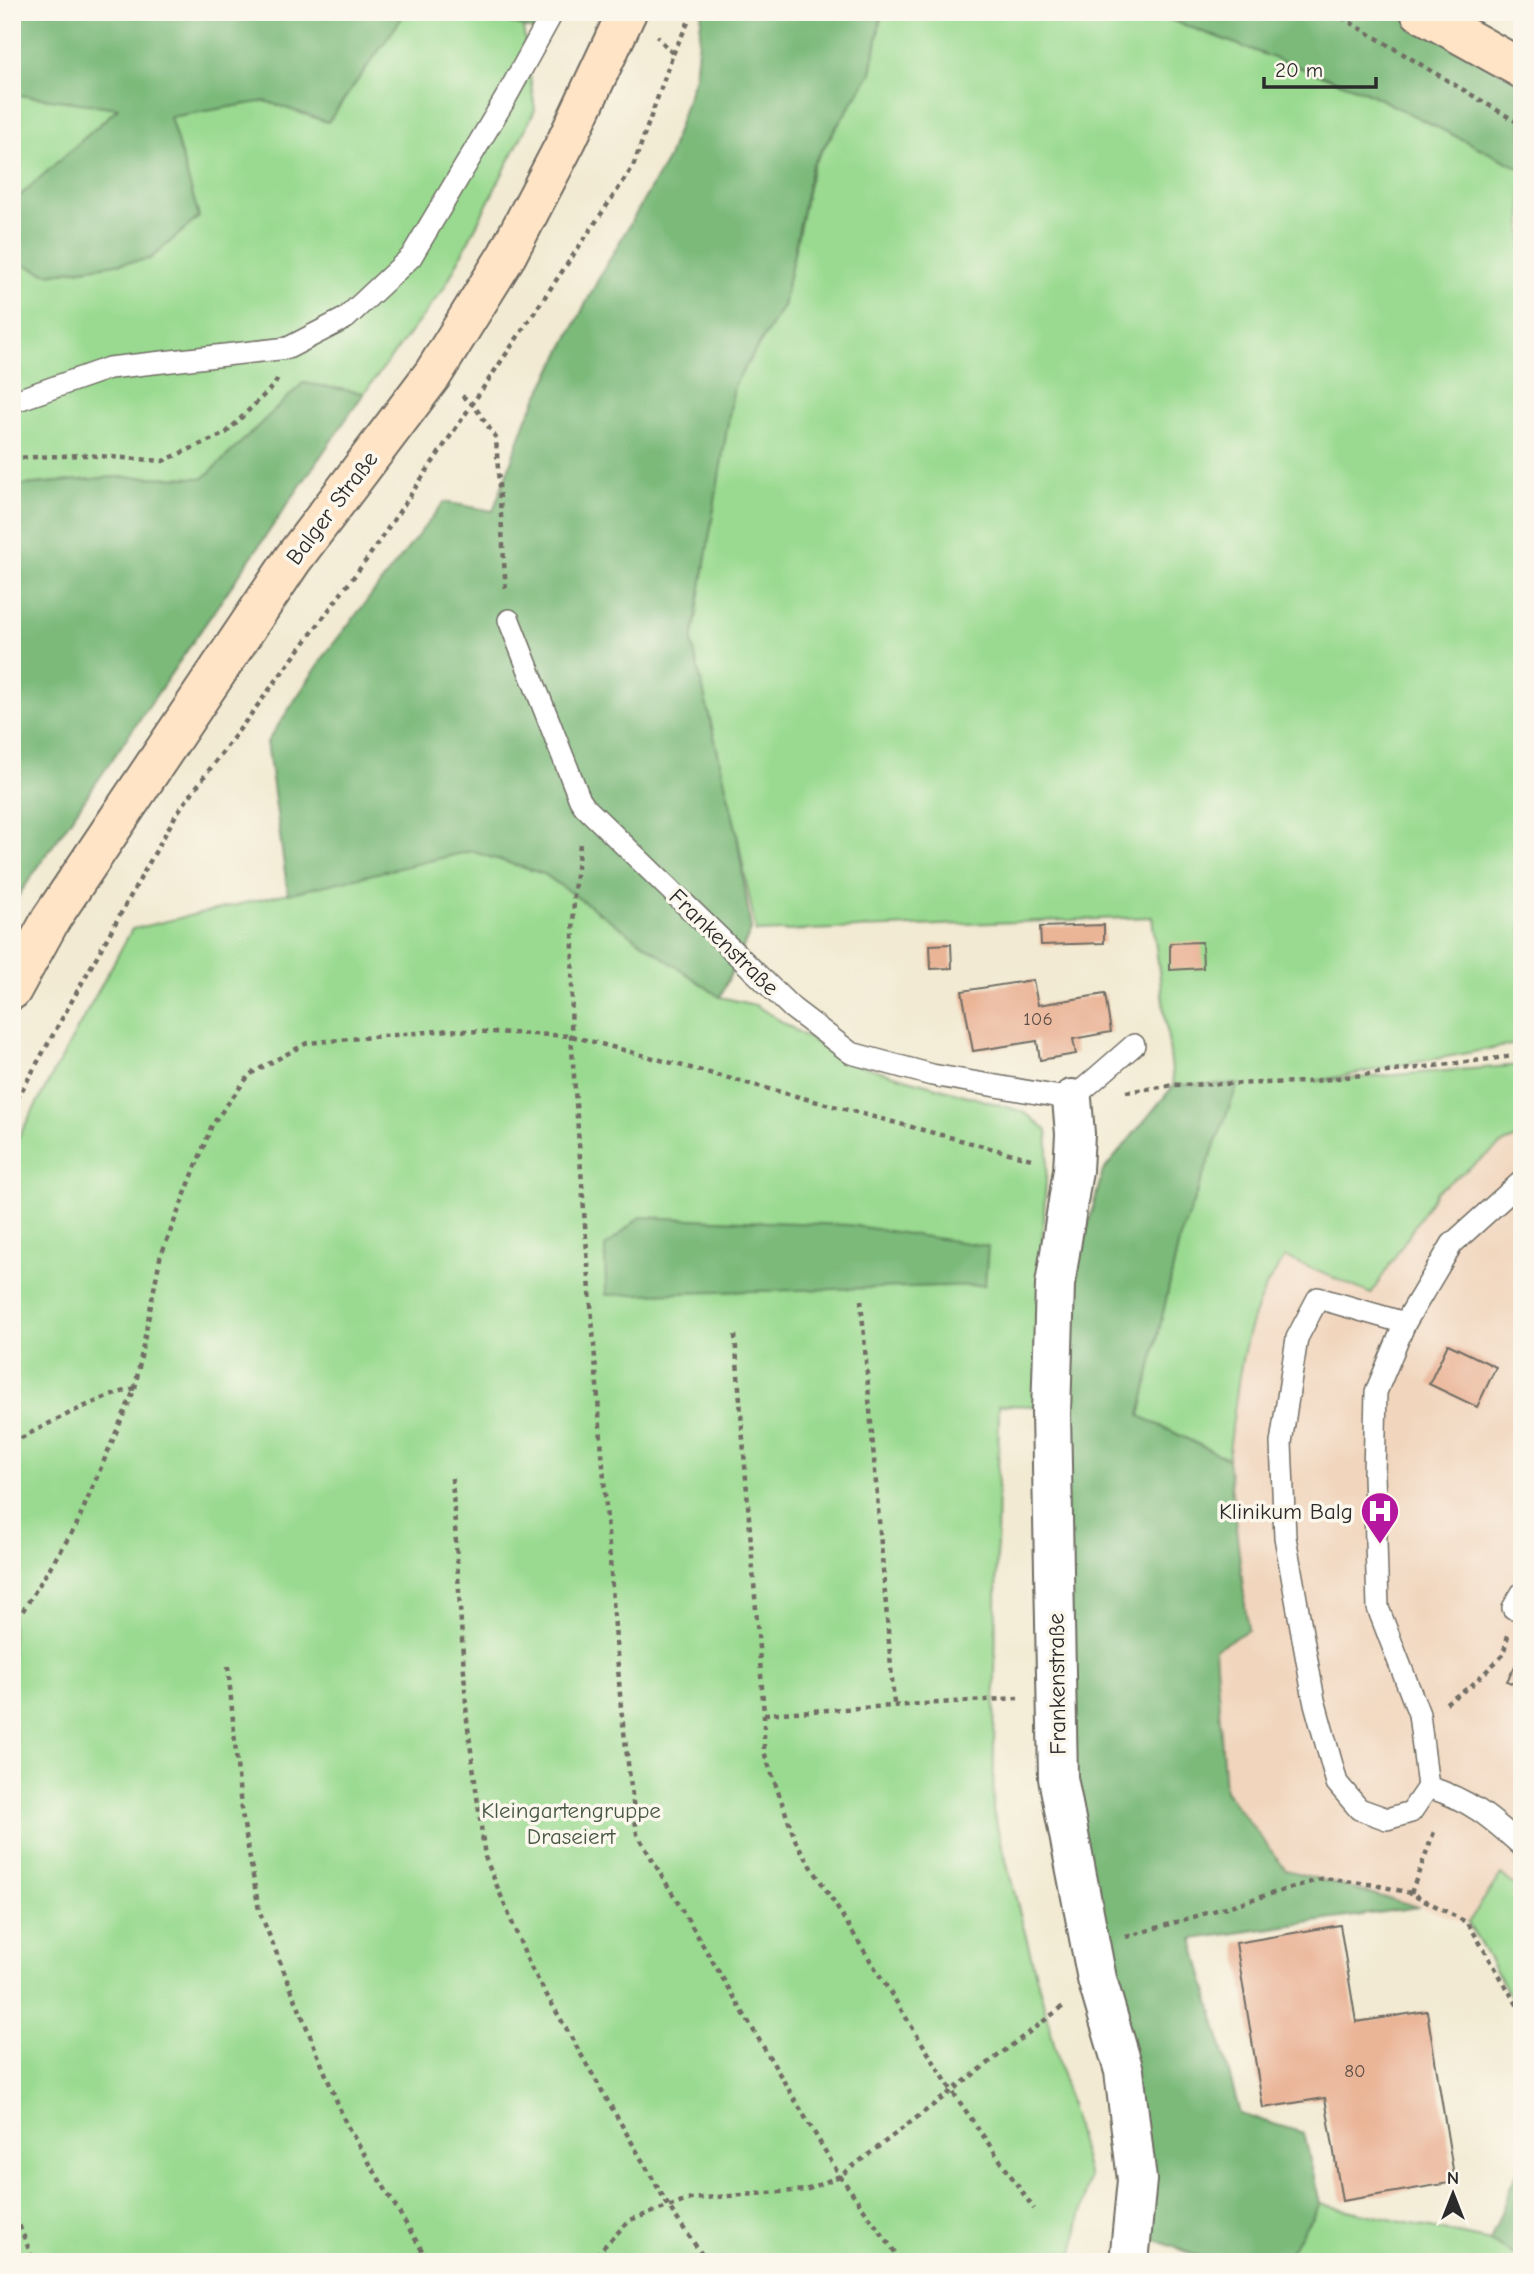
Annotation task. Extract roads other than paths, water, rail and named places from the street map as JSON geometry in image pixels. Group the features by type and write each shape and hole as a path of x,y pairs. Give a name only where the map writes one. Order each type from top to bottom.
{"street":[{"path":"1420,12 1522,69"},
{"name":"Balger Straße","path":"12,990 51,919 293,559 433,374 507,255 567,140 638,21"},
{"name":"Frankenstraße","path":"1072,1099 1075,1134 1073,1170 1055,1285 1051,1413 1058,1778 1094,1964 1124,2071 1138,2180 1129,2262"}],"lane":[{"path":"12,402 109,368 288,348 346,318 411,257 552,12"},
{"name":"Frankenstraße","path":"509,620 585,807 792,1008 851,1053 932,1075 1072,1099"},
{"path":"1072,1099 1134,1045"},
{"path":"1405,1323 1318,1298 1297,1338 1281,1443 1284,1523 1314,1700 1337,1783 1359,1810 1387,1819 1412,1812 1427,1787 1419,1714 1378,1608 1374,1474 1376,1392 1405,1323 1452,1244 1522,1181"},
{"path":"1427,1787 1451,1794 1486,1813 1522,1846"}],"place":[{"name":"Klinikum Balg","path":"1380,1545"}],"park label":[{"name":"Kleingartengruppe Draseiert","path":"571,1823"}]}
